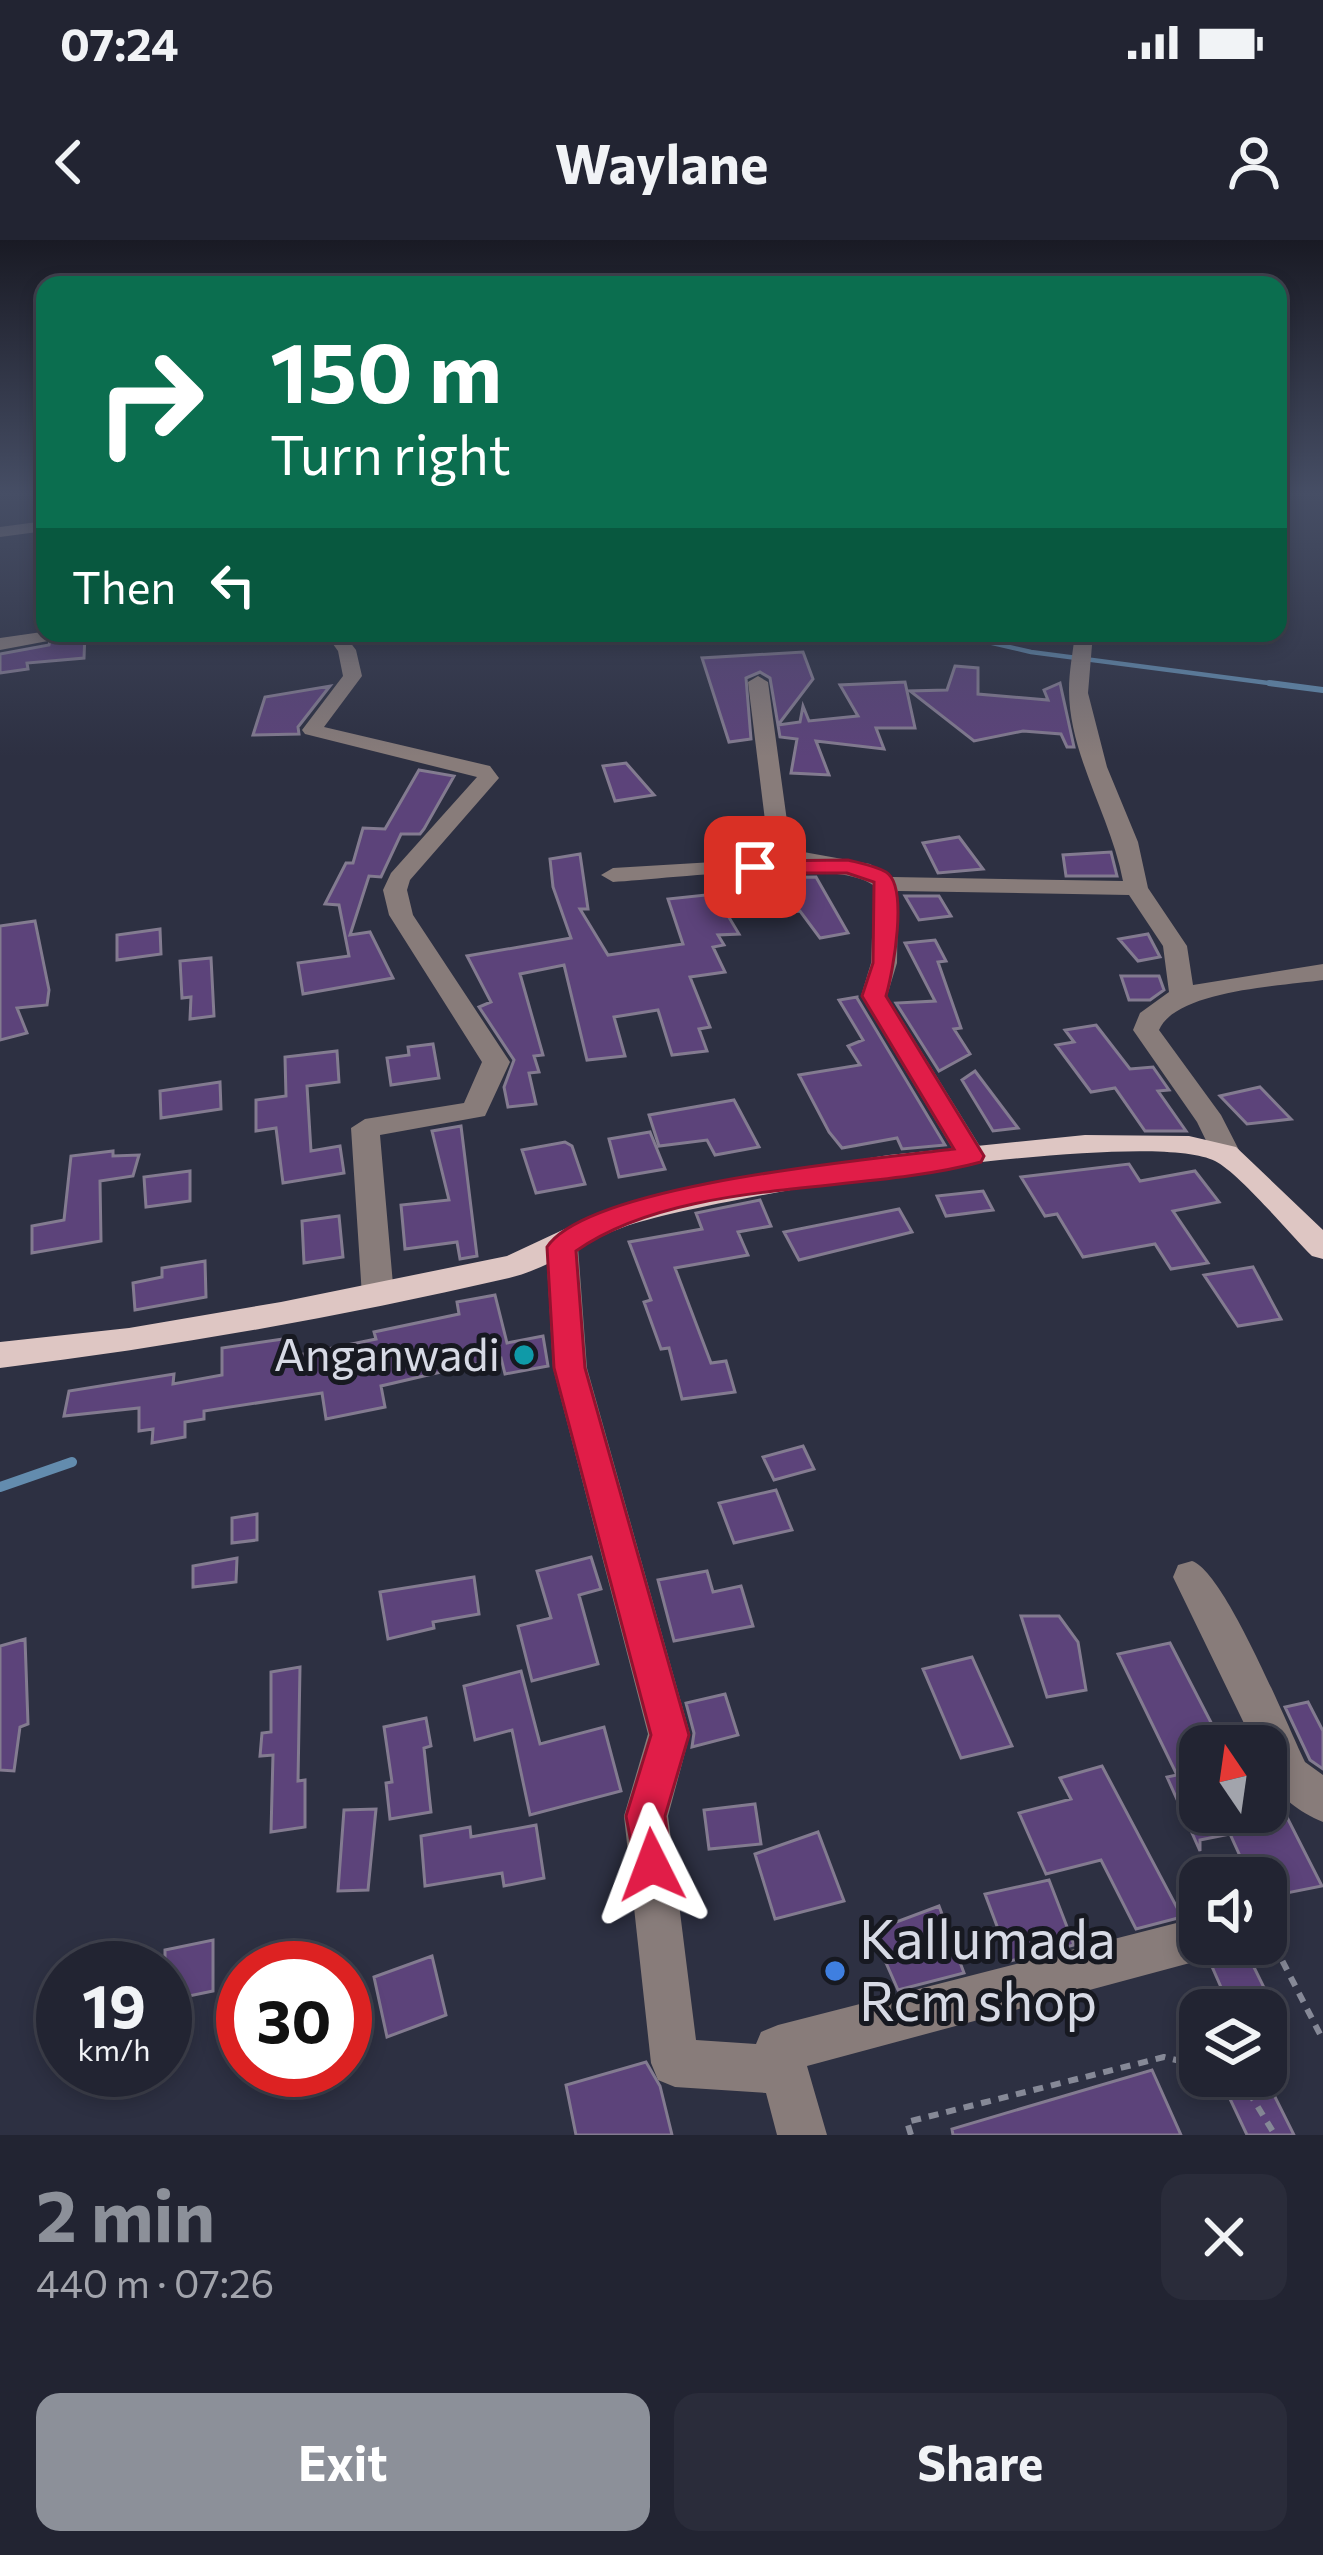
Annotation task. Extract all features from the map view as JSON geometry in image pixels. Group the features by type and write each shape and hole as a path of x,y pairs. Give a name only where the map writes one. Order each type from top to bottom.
{"main road":[{"path":"0,1355 129,1340 378,1296 513,1266 562,1247 590,1228 656,1205 796,1178 1085,1144 1189,1145 1226,1154 1323,1248"}],"street":[{"path":"0,644 36,638"},
{"path":"341,642 353,658 352,682 312,730 483,770 488,778 408,864 395,890 401,915 496,1062 475,1110 365,1128 378,1296"},
{"path":"1083,650 1078,693 1092,749 1126,842 1136,888 1175,946 1182,995"},
{"path":"758,682 779,845 802,864"},
{"path":"613,875 802,864 868,870 886,884 1136,888"},
{"path":"886,884 884,963 874,996 971,1156"},
{"path":"1226,1154 1211,1121 1146,1030 1149,1019 1182,995 1323,972"},
{"path":"562,1247 570,1368 670,1735 646,1816 675,2063 784,2070"},
{"path":"1192,1577 1218,1621 1290,1776 1323,1801"},
{"path":"802,2135 778,2049 1179,1945"}],"path":[{"path":"1284,1965 1323,2040"},
{"path":"911,2135 907,2122 1164,2056 1179,2060"},
{"path":"1252,2097 1275,2135"}],"building":[{"path":"85,642 84,658 27,663 28,669 0,673 0,654"},
{"path":"803,652 813,679 778,725 770,678 760,672 746,678 751,739 729,742 702,658"},
{"path":"955,666 978,668 978,694 1048,700 1044,690 1060,683 1074,747 1067,747 1061,734 1023,731 974,741 910,691 947,690"},
{"path":"905,682 915,728 876,728 884,749 816,741 829,775 791,773 797,739 780,737 778,725 800,722 803,706 809,721 858,716 840,685"},
{"path":"330,686 298,727 299,734 253,735 265,697"},
{"path":"626,763 654,795 615,801 603,766"},
{"path":"419,770 454,776 420,834 401,834 381,877 369,876 350,935 370,932 393,978 303,994 298,963 349,956 339,905 325,904 346,863 353,863 363,828 385,829"},
{"path":"959,837 983,869 938,873 923,843"},
{"path":"1111,852 1117,876 1066,876 1063,855"},
{"path":"580,854 588,909 580,909 608,955 683,944 668,899 715,894 739,934 718,935 724,945 713,947 725,972 690,977 710,1027 699,1029 707,1051 672,1055 658,1010 614,1017 625,1056 587,1060 564,965 520,974 543,1055 534,1056 539,1072 529,1073 536,1104 508,1107 504,1087 514,1060 479,1007 491,1002 467,956 571,938 553,887 550,859"},
{"path":"816,877 848,933 820,938 800,911 757,916 739,878"},
{"path":"905,896 939,896 951,916 919,920"},
{"path":"35,921 49,990 47,1005 17,1008 27,1033 0,1040 0,926"},
{"path":"160,929 161,954 117,960 117,935"},
{"path":"1148,934 1160,957 1138,961 1119,939"},
{"path":"935,940 946,961 938,962 961,1028 954,1029 970,1054 939,1071 896,1003 935,1001 905,943"},
{"path":"211,958 214,1016 190,1019 191,997 182,998 180,961"},
{"path":"1121,976 1159,976 1164,990 1150,1000 1129,1000"},
{"path":"857,997 945,1145 902,1149 897,1138 842,1148 829,1132 799,1075 860,1065 848,1046 863,1040 839,1000"},
{"path":"1096,1025 1130,1069 1153,1067 1169,1090 1158,1091 1186,1131 1145,1131 1115,1088 1091,1092 1056,1045 1074,1042 1065,1030"},
{"path":"433,1044 439,1078 391,1085 387,1058 409,1055 408,1047"},
{"path":"337,1051 339,1082 307,1086 311,1151 340,1146 344,1173 283,1183 276,1128 256,1131 256,1100 286,1096 285,1057"},
{"path":"975,1071 1018,1128 993,1131 962,1080"},
{"path":"220,1082 221,1109 161,1118 160,1091"},
{"path":"1260,1087 1291,1119 1247,1124 1220,1096"},
{"path":"734,1100 759,1147 715,1155 707,1140 659,1146 649,1115"},
{"path":"461,1126 477,1256 460,1259 457,1242 405,1249 401,1205 449,1200 432,1131"},
{"path":"650,1132 665,1169 619,1177 609,1139"},
{"path":"565,1142 572,1146 585,1184 536,1193 522,1150"},
{"path":"113,1151 113,1156 139,1155 133,1176 100,1181 101,1241 32,1253 32,1226 64,1220 71,1156"},
{"path":"1129,1164 1140,1181 1195,1171 1219,1202 1173,1211 1208,1263 1171,1269 1155,1244 1083,1257 1057,1214 1045,1216 1021,1177"},
{"path":"190,1171 190,1201 146,1207 144,1177"},
{"path":"983,1191 993,1210 946,1216 937,1196"},
{"path":"760,1200 771,1226 738,1232 748,1255 675,1268 711,1363 726,1361 735,1392 682,1399 669,1348 661,1349 644,1302 651,1300 629,1242 702,1229 696,1213"},
{"path":"899,1209 912,1232 799,1260 784,1232"},
{"path":"339,1216 343,1257 304,1263 302,1221"},
{"path":"205,1261 206,1297 135,1310 133,1283 162,1277 162,1268"},
{"path":"1253,1267 1281,1319 1238,1326 1204,1275"},
{"path":"495,1295 507,1343 543,1336 548,1366 505,1374 501,1358 381,1386 385,1407 326,1419 322,1393 204,1411 204,1419 185,1422 185,1437 152,1443 153,1429 139,1431 139,1408 64,1416 69,1391 174,1374 173,1384 222,1375 222,1348 283,1339 284,1358 376,1339 374,1332 459,1314 457,1302"},
{"path":"803,1446 814,1469 774,1480 763,1457"},
{"path":"776,1490 792,1530 734,1543 719,1503"},
{"path":"257,1514 257,1540 232,1543 232,1518"},
{"path":"591,1557 601,1589 579,1595 598,1664 532,1681 518,1626 551,1618 537,1571"},
{"path":"237,1558 236,1582 193,1587 193,1566"},
{"path":"707,1571 713,1592 741,1586 753,1626 674,1641 658,1580"},
{"path":"474,1577 479,1614 433,1622 434,1628 388,1639 380,1592"},
{"path":"1021,1616 1059,1616 1078,1642 1086,1690 1047,1697"},
{"path":"25,1639 28,1724 20,1727 14,1771 0,1770 0,1646"},
{"path":"1170,1643 1212,1725 1179,1725 1179,1804 1167,1777 1177,1775 1118,1654"},
{"path":"972,1657 1012,1746 961,1758 923,1669"},
{"path":"300,1667 298,1781 305,1780 305,1827 271,1832 273,1755 260,1756 262,1733 271,1732 271,1672"},
{"path":"521,1671 540,1744 604,1727 621,1791 530,1815 512,1730 475,1740 464,1686"},
{"path":"725,1694 738,1735 692,1747 694,1733 686,1703"},
{"path":"1308,1702 1323,1731 1323,1769 1310,1760 1285,1707"},
{"path":"426,1718 431,1812 390,1819 386,1783 392,1782 384,1727"},
{"path":"1102,1766 1179,1918 1136,1929 1101,1860 1046,1874 1019,1813 1071,1799 1060,1778"},
{"path":"755,1804 761,1844 709,1849 704,1810"},
{"path":"376,1809 368,1890 338,1891 344,1810"},
{"path":"1287,1817 1322,1886 1287,1893 1287,1857 1240,1857 1230,1834 1200,1840 1200,1851 1192,1833 1287,1833"},
{"path":"536,1825 544,1878 504,1886 502,1873 425,1886 421,1836 470,1827 471,1837"},
{"path":"818,1832 844,1901 775,1919 755,1854"},
{"path":"1049,1880 1074,1945 1010,1961 985,1894"},
{"path":"939,1906 964,1973 898,1990 872,1931"},
{"path":"213,1940 213,1991 192,1995 192,1944"},
{"path":"432,1956 446,2015 387,2037 374,1977"},
{"path":"1211,1965 1253,1965 1265,1989 1222,1989"},
{"path":"646,2062 660,2086 672,2135 576,2135 566,2085"},
{"path":"1152,2070 1181,2135 953,2135 952,2129"},
{"path":"1275,2097 1294,2135 1247,2135 1230,2099"}],"waterway":[{"path":"988,642 1031,652 1292,686"},
{"path":"1269,683 1323,690"},
{"path":"0,1487 72,1462"}],"place":[{"name":"Anganwadi","path":"524,1355"},
{"name":"Kallumada Rcm shop","path":"835,1971"}],"route":[{"path":"652,1865 646,1816 670,1735 570,1368 562,1247 590,1228 656,1205 796,1178 971,1156 874,996 884,963 886,884 881,877 848,866 755,867"}]}
